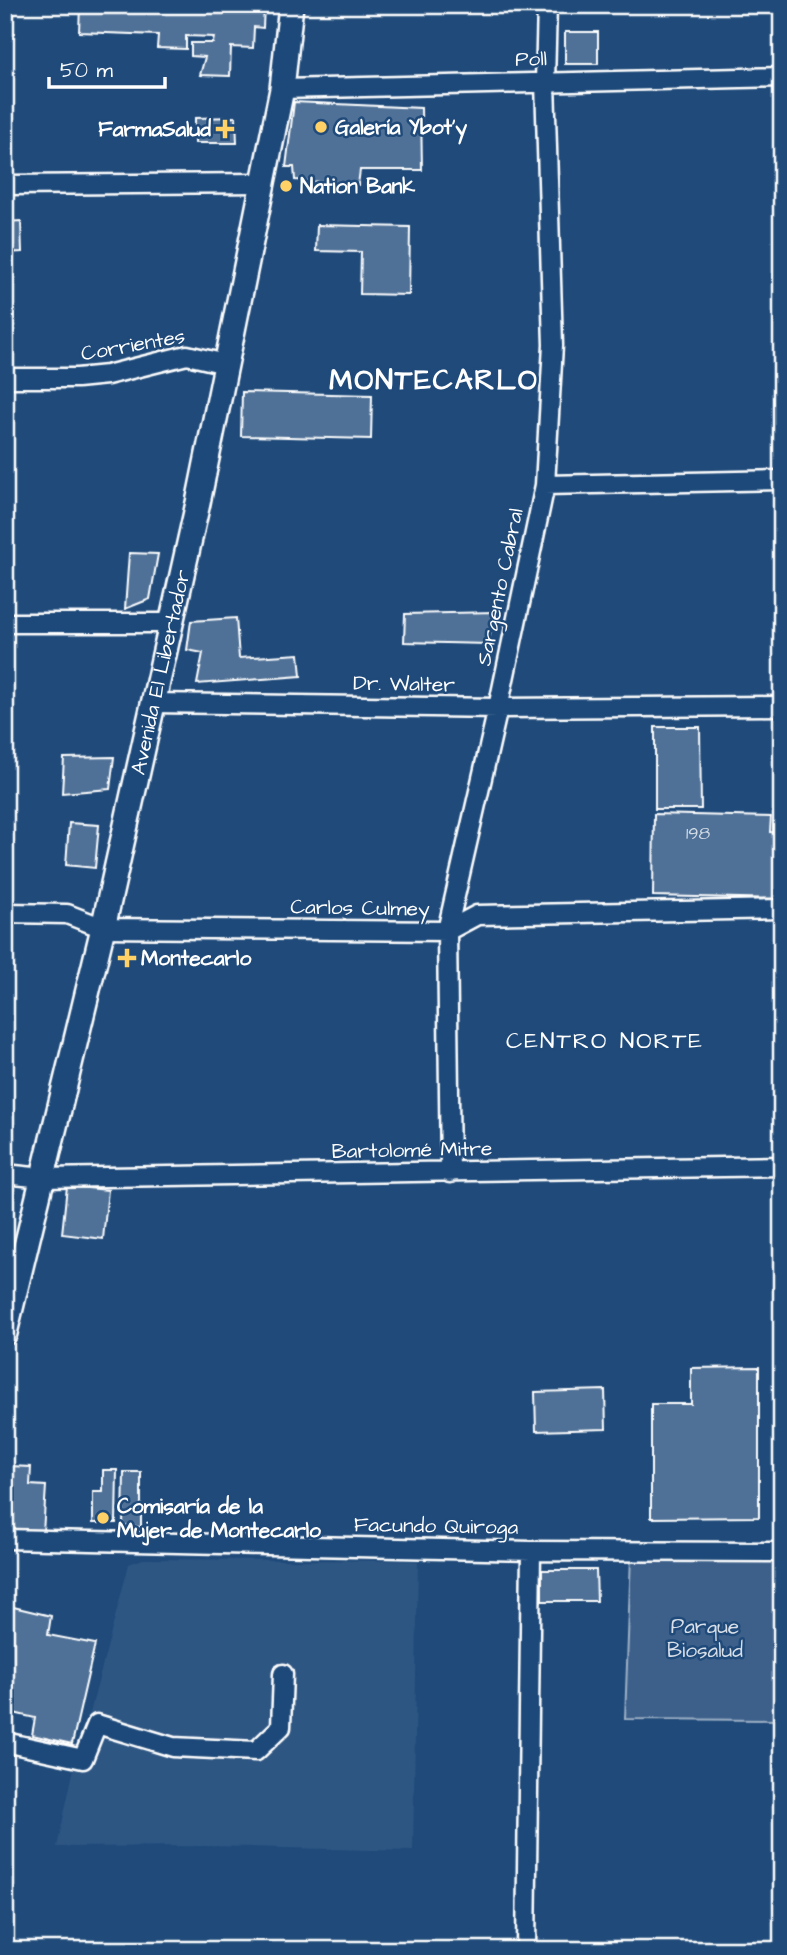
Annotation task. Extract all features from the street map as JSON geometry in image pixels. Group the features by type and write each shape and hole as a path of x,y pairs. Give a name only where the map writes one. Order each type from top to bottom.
{"main road":[{"name":"Avenida El Libertador","path":"5,1333 103,928 172,622 282,89 291,5"}],"street":[{"name":"Sargento Cabral","path":"450,1173 447,931 545,485 552,345 545,82 547,5"},
{"name":"Poll","path":"282,89 782,77"},
{"path":"5,186 262,183"},
{"name":"Corrientes","path":"5,379 107,375 187,355 226,364"},
{"path":"545,485 782,480"},
{"path":"5,623 172,622"},
{"name":"Dr. Walter","path":"152,703 498,708 782,706"},
{"name":"Carlos Culmey","path":"103,928 447,931 477,915 782,909"},
{"path":"5,913 67,914 103,928"},
{"name":"Bartolomé Mitre","path":"5,1174 43,1178 782,1166"},
{"name":"Facundo Quiroga","path":"5,1539 531,1551 782,1552"},
{"path":"526,1950 531,1551"},
{"path":"5,1742 83,1759 97,1724 173,1747 256,1751 281,1727 283,1674"}],"shaded area":[{"path":"143,1559 418,1561 413,1851 208,1846 57,1847 74,1768 129,1564"}],"green space":[{"name":"Parque Biosalud","path":"631,1555 782,1558 782,1720 625,1719"}],"building":[{"path":"80,5 264,5 263,28 254,27 253,48 231,47 230,76 200,75 205,57 191,56 191,43 213,43 214,37 186,36 186,49 157,48 158,35 79,32"},
{"path":"565,32 598,32 598,64 565,64"},
{"path":"294,102 421,108 422,170 360,170 358,185 295,180 294,167 286,167"},
{"path":"236,117 237,143 195,143 195,118"},
{"path":"21,221 22,252 5,253 5,222"},
{"path":"317,225 410,227 409,295 360,294 361,252 316,251"},
{"path":"242,392 372,395 371,439 241,436"},
{"path":"129,553 158,554 150,599 125,609"},
{"path":"495,612 488,644 404,642 405,614"},
{"path":"236,618 239,658 299,654 301,676 197,684 203,653 187,650 191,621"},
{"path":"655,727 700,727 701,809 655,809"},
{"path":"114,757 110,789 62,793 64,758"},
{"path":"654,814 771,817 770,832 782,833 782,899 653,896"},
{"path":"69,823 99,825 95,868 66,865"},
{"path":"67,1186 108,1190 103,1239 62,1234"},
{"path":"759,1367 759,1517 651,1518 651,1404 691,1404 691,1368"},
{"path":"605,1390 606,1429 536,1431 535,1392"},
{"path":"9,1466 31,1467 30,1485 46,1486 43,1533 5,1531 5,1480 8,1479"},
{"path":"103,1470 117,1470 116,1523 93,1523 93,1492 103,1492"},
{"path":"124,1472 141,1472 141,1527 123,1526"},
{"path":"542,1570 596,1570 597,1601 542,1601"},
{"path":"5,1605 51,1616 48,1635 95,1644 72,1744 32,1735 35,1718 5,1711"}],"place":[{"name":"Galería Ybot'y","path":"321,127"},
{"name":"FarmaSalud","path":"225,129"},
{"name":"Nation Bank","path":"286,186"},
{"name":"Montecarlo","path":"127,958"},
{"name":"Comisaría de la Mujer de Montecarlo","path":"103,1518"}],"district":[{"name":"MONTECARLO","path":"434,380"},
{"name":"CENTRO NORTE","path":"605,1041"}]}
